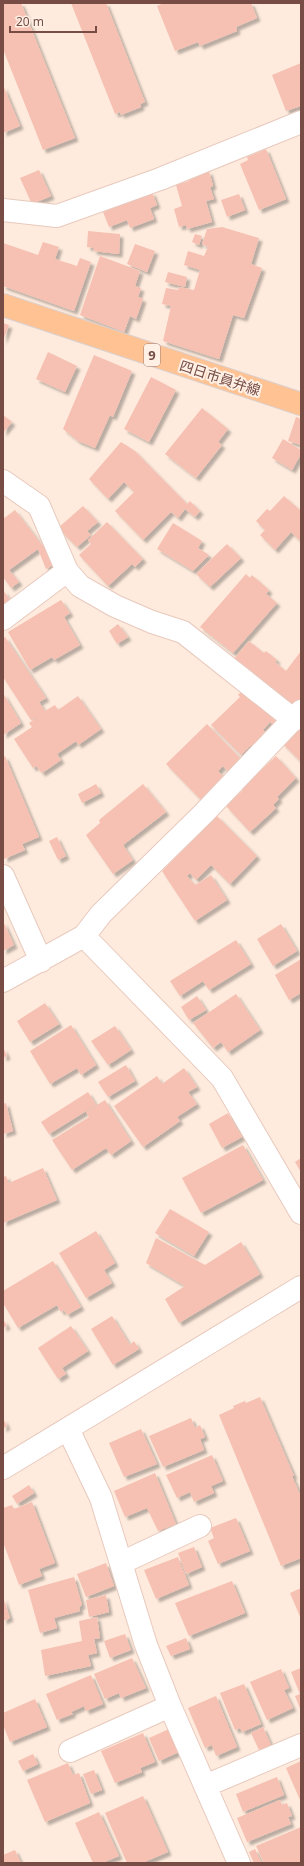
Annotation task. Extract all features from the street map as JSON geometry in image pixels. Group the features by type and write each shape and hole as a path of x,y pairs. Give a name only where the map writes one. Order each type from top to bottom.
{"main road":[{"name":"四日市員弁線","path":"3,305 301,404"}],"street":[{"path":"3,210 57,216 160,179 301,122"},
{"path":"3,481 39,506 67,571 80,586 115,606 152,622 183,632 297,715 204,813 101,914 84,936 3,981"},
{"path":"3,619 67,571"},
{"path":"3,876 41,961"},
{"path":"84,936 222,1078 301,1213"},
{"path":"3,1468 301,1287"},
{"path":"68,1428 101,1498 146,1645 170,1706 205,1786 232,1861"},
{"path":"121,1563 200,1526"},
{"path":"70,1751 170,1706"},
{"path":"205,1786 301,1745"}],"building":[{"path":"3,3 21,3 75,138 43,150 3,49"},
{"path":"71,3 106,3 145,102 140,104 141,107 121,115 120,112 115,114"},
{"path":"164,3 251,3 257,18 236,27 237,31 200,46 198,42 175,51 157,6"},
{"path":"301,63 301,106 286,111 272,75"},
{"path":"3,85 20,126 3,133"},
{"path":"266,149 286,199 259,210 240,164 248,160 247,157"},
{"path":"39,170 51,196 32,204 20,178"},
{"path":"209,171 213,186 210,187 214,199 206,201 212,222 187,229 186,225 179,227 174,209 182,206 176,185 189,181 188,177"},
{"path":"152,192 157,205 150,208 154,219 130,228 127,220 109,227 103,212"},
{"path":"239,194 245,210 227,217 221,200"},
{"path":"222,227 259,238 251,264 262,268 244,318 233,315 219,359 163,341 171,306 162,304 166,288 178,290 179,287 194,290 200,270 184,265 188,251 204,256 208,247 202,244 207,229"},
{"path":"88,231 120,234 119,254 93,251 94,248 87,247"},
{"path":"195,234 202,236 199,245 192,242"},
{"path":"43,242 59,247 55,259 77,266 80,258 91,262 74,311 3,286 3,243 38,255"},
{"path":"135,244 155,251 147,272 127,264"},
{"path":"100,256 140,271 135,286 141,288 138,297 143,299 136,319 130,316 124,332 80,315"},
{"path":"168,272 187,277 185,287 165,282"},
{"path":"3,323 9,325 3,341"},
{"path":"48,352 77,366 65,392 36,379"},
{"path":"94,355 132,371 113,417 110,415 95,448 78,441 63,429"},
{"path":"151,377 176,390 149,442 124,429"},
{"path":"202,408 228,429 218,442 222,445 196,478 165,454"},
{"path":"3,415 12,422 3,433"},
{"path":"296,417 301,419 301,445 288,441"},
{"path":"283,439 301,450 301,454 292,470 272,458"},
{"path":"121,442 135,451 187,504 190,501 200,511 195,517 185,509 178,518 171,512 143,540 115,511 134,492 124,482 108,499 89,479"},
{"path":"284,496 301,511 301,542 291,532 275,550 260,535 265,530 256,521 267,509 270,511"},
{"path":"83,506 98,522 87,531 91,535 77,547 58,528"},
{"path":"15,510 42,545 48,543 55,564 46,569 38,549 9,570 19,582 11,588 3,577 3,519"},
{"path":"107,522 143,559 135,567 132,564 108,586 79,555 91,544 88,540"},
{"path":"173,523 202,541 198,548 209,555 193,571 157,549"},
{"path":"227,544 241,558 210,587 196,574"},
{"path":"246,574 250,578 252,575 269,590 266,594 277,603 233,653 200,627"},
{"path":"3,590 11,601 3,607"},
{"path":"61,600 70,613 64,617 80,645 54,660 52,657 30,670 8,632"},
{"path":"118,624 128,637 117,644 109,631"},
{"path":"5,637 46,698 39,702 45,711 55,705 58,710 78,696 101,729 78,745 76,741 57,754 61,760 42,773 36,766 33,768 14,739 32,727 29,723 39,716 31,720 3,677 3,638"},
{"path":"249,641 264,653 266,651 277,660 275,662 286,671 301,651 301,697 293,707 233,660"},
{"path":"242,691 279,724 275,727 270,722 263,730 267,734 253,747 251,745 241,755 211,725 240,697 238,695"},
{"path":"3,693 21,723 3,735"},
{"path":"207,724 241,759 228,772 223,766 218,771 225,778 202,801 166,764"},
{"path":"301,725 301,762 282,743"},
{"path":"5,756 39,837 22,844 25,850 4,859 3,757"},
{"path":"276,756 296,778 277,797 279,799 273,805 276,808 250,832 226,806 243,790 240,787"},
{"path":"96,784 101,793 82,803 78,794"},
{"path":"143,784 166,812 123,845 133,860 113,874 86,835 100,823 99,820"},
{"path":"217,816 257,856 230,884 211,865 196,880 190,873 187,876 195,885 211,875 227,900 195,921 162,871"},
{"path":"57,837 66,856 58,860 49,841"},
{"path":"3,921 14,945 3,951"},
{"path":"281,924 297,951 273,966 257,939"},
{"path":"236,940 251,964 209,990 203,981 180,996 170,981"},
{"path":"301,959 301,993 289,1000 275,975"},
{"path":"236,994 260,1030 228,1052 221,1042 213,1048 193,1023"},
{"path":"197,996 206,1010 189,1020 181,1007"},
{"path":"45,1003 59,1024 30,1042 17,1021"},
{"path":"71,1025 96,1065 81,1075 77,1068 50,1084 30,1051"},
{"path":"115,1026 131,1050 108,1065 91,1041"},
{"path":"3,1047 7,1056 3,1058"},
{"path":"126,1065 135,1081 108,1097 98,1082"},
{"path":"184,1068 197,1087 188,1092 197,1104 177,1117 180,1121 143,1147 114,1106 157,1076 162,1084"},
{"path":"88,1092 96,1105 49,1134 41,1122"},
{"path":"105,1100 131,1141 111,1155 106,1148 72,1170 52,1140 89,1117 86,1112"},
{"path":"6,1103 13,1131 3,1134 3,1104"},
{"path":"228,1113 242,1137 222,1148 209,1124"},
{"path":"243,1145 263,1180 201,1213 182,1178"},
{"path":"301,1158 301,1172 295,1162"},
{"path":"43,1168 57,1200 3,1223 3,1177 6,1176 9,1183"},
{"path":"170,1209 209,1232 194,1256 155,1233"},
{"path":"96,1231 115,1263 104,1270 112,1283 86,1298 59,1253"},
{"path":"156,1238 205,1265 241,1242 260,1274 179,1323 165,1299 185,1286 146,1263"},
{"path":"53,1261 81,1307 67,1315 64,1310 61,1312 57,1305 18,1328 3,1303 3,1291"},
{"path":"112,1316 130,1345 134,1341 139,1349 113,1365 91,1329"},
{"path":"3,1319 7,1326 3,1328"},
{"path":"71,1326 88,1351 62,1368 66,1374 58,1379 38,1348"},
{"path":"260,1397 294,1476 292,1476 301,1497 301,1558 281,1566 219,1415 234,1408 233,1406 245,1401 246,1403"},
{"path":"3,1418 7,1426 3,1429"},
{"path":"191,1418 195,1428 200,1425 205,1437 200,1439 204,1450 163,1467 149,1436"},
{"path":"141,1429 157,1464 124,1477 109,1443"},
{"path":"212,1455 223,1481 211,1486 214,1493 194,1502 190,1492 177,1498 166,1475"},
{"path":"155,1473 176,1524 158,1531 147,1508 125,1517 114,1491"},
{"path":"29,1485 34,1493 17,1504 12,1496"},
{"path":"32,1502 55,1563 39,1569 42,1576 19,1585 3,1542 3,1508 12,1505 14,1509"},
{"path":"236,1518 250,1551 218,1564 208,1541 214,1538 210,1528"},
{"path":"194,1547 202,1567 186,1574 178,1553"},
{"path":"178,1557 189,1585 156,1599 144,1570"},
{"path":"106,1563 114,1586 86,1597 77,1574"},
{"path":"74,1577 82,1605 79,1607 80,1611 54,1618 57,1628 40,1633 28,1590"},
{"path":"232,1581 245,1613 189,1636 175,1603"},
{"path":"301,1588 301,1619 290,1593"},
{"path":"106,1595 109,1612 89,1617 86,1600"},
{"path":"3,1597 10,1618 3,1621"},
{"path":"97,1617 100,1638 94,1639 97,1653 88,1655 91,1666 45,1676 41,1650 82,1641 79,1621"},
{"path":"125,1634 131,1650 110,1658 104,1641"},
{"path":"186,1638 190,1649 171,1656 166,1646"},
{"path":"132,1658 146,1688 121,1698 119,1693 105,1699 94,1674"},
{"path":"301,1668 301,1711 295,1696 300,1694 291,1672"},
{"path":"281,1669 289,1688 284,1690 293,1708 267,1720 250,1682"},
{"path":"91,1675 103,1704 86,1711 84,1706 71,1712 73,1714 57,1720 46,1694"},
{"path":"244,1684 261,1724 242,1732 240,1728 235,1730 220,1693"},
{"path":"216,1696 237,1747 216,1756 212,1745 205,1748 188,1708"},
{"path":"35,1699 47,1727 10,1742 3,1725 3,1713"},
{"path":"263,1727 271,1745 259,1750 251,1733"},
{"path":"169,1729 179,1752 159,1761 149,1738"},
{"path":"143,1733 155,1762 140,1768 142,1772 115,1783 101,1751"},
{"path":"33,1754 38,1764 23,1771 18,1761"},
{"path":"301,1761 301,1802 286,1768"},
{"path":"68,1763 73,1775 79,1773 90,1803 45,1822 27,1780"},
{"path":"94,1770 102,1790 91,1794 83,1774"},
{"path":"277,1777 284,1795 243,1812 236,1794"},
{"path":"143,1796 168,1852 142,1863 127,1863 105,1813"},
{"path":"280,1800 282,1805 287,1803 292,1816 288,1817 291,1824 247,1842 237,1818"},
{"path":"99,1812 119,1856 102,1863 93,1863 75,1823"},
{"path":"301,1827 301,1863 264,1863 256,1846"},
{"path":"255,1849 262,1863 254,1863 249,1852"},
{"path":"15,1850 21,1863 3,1863 3,1855"}]}
